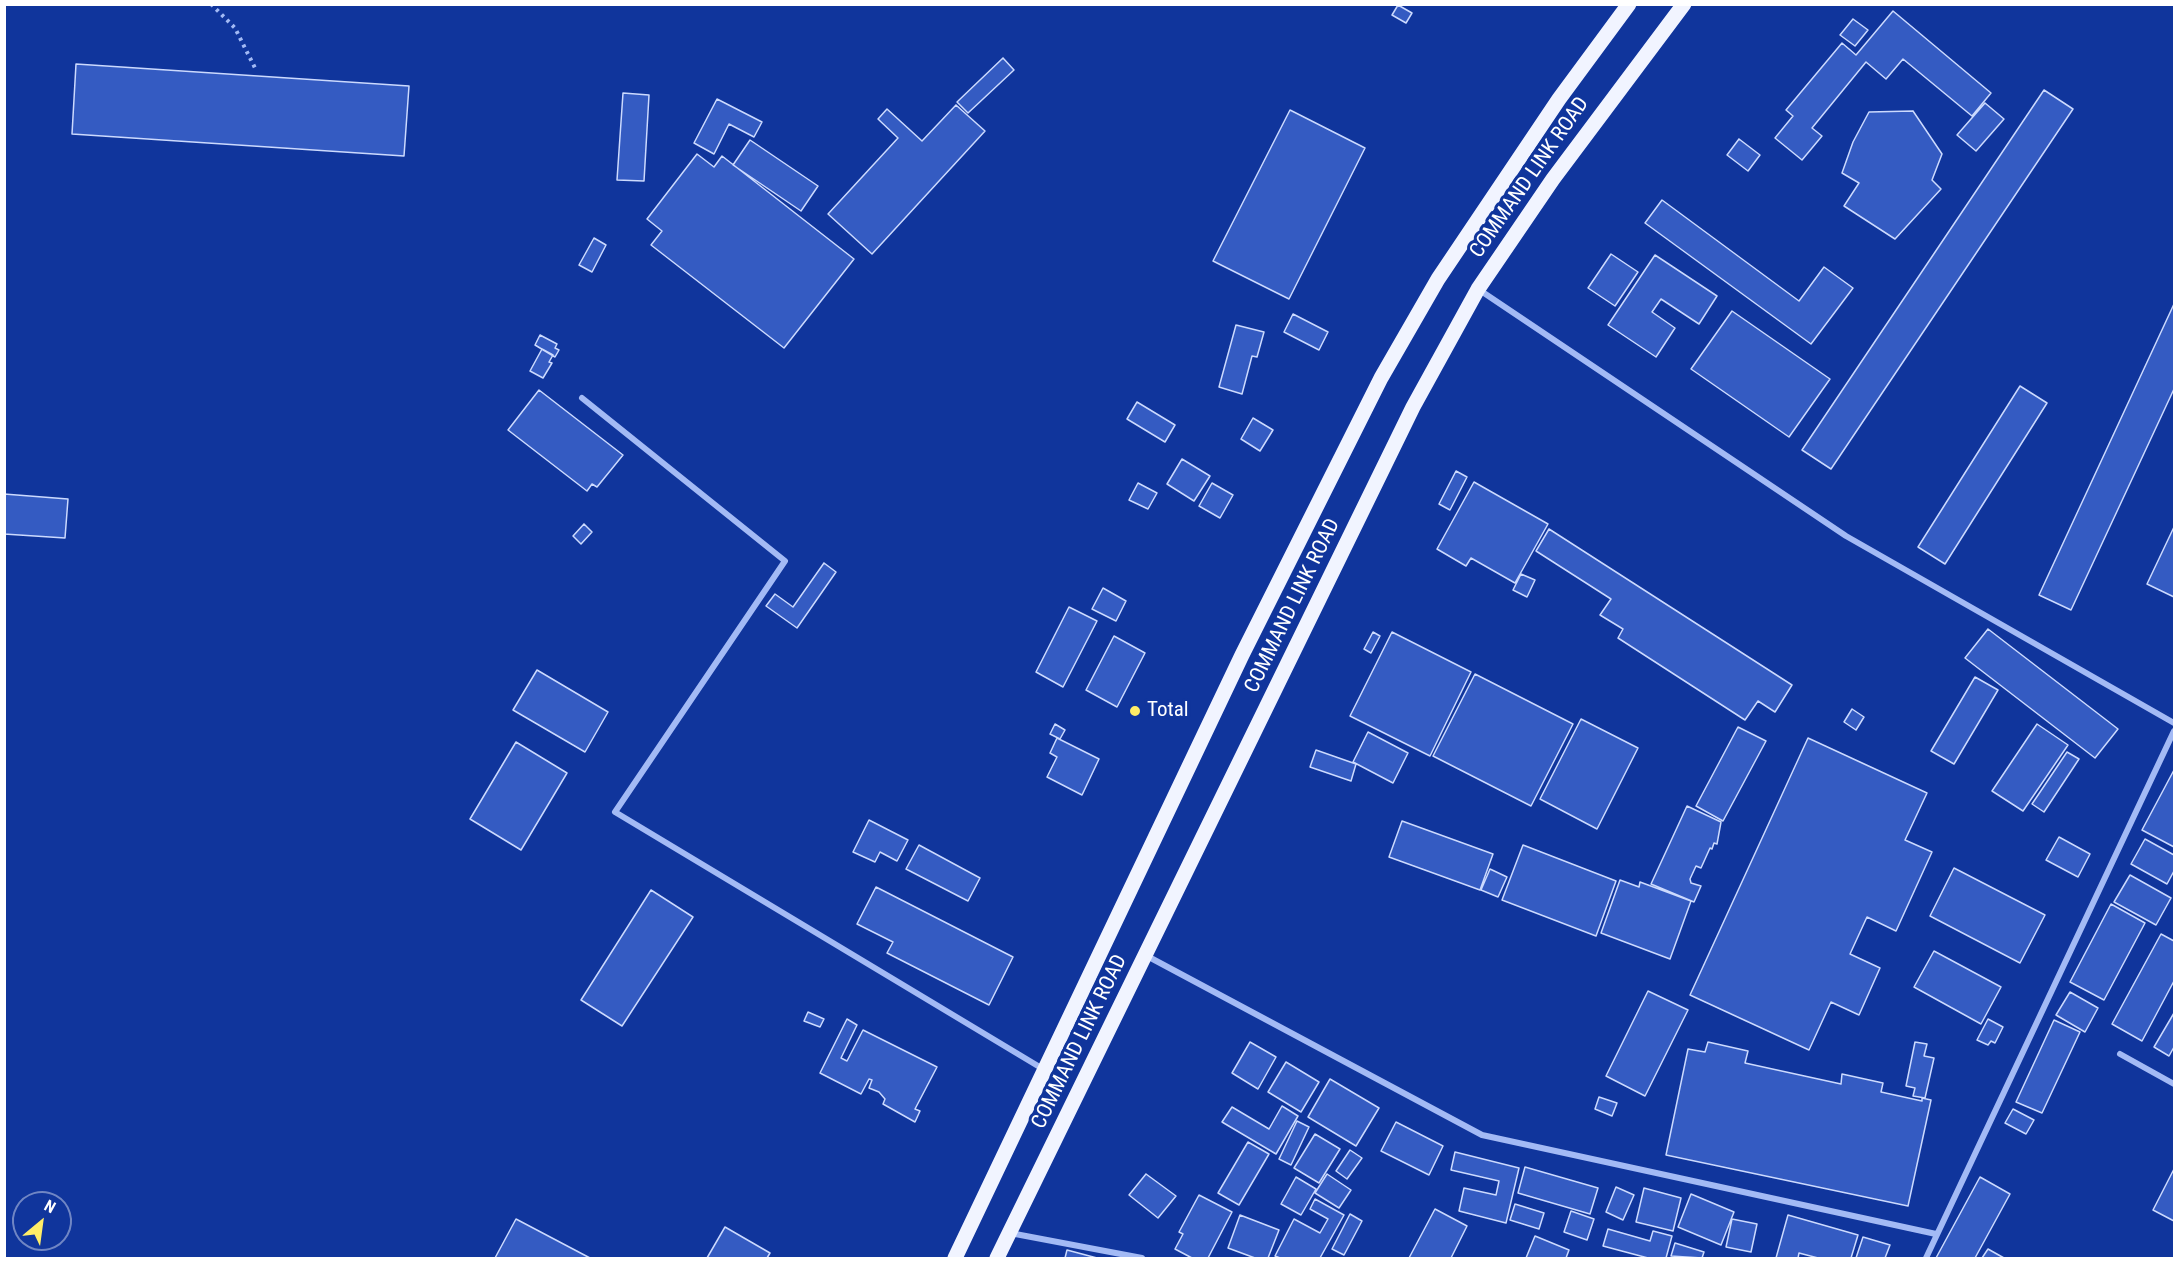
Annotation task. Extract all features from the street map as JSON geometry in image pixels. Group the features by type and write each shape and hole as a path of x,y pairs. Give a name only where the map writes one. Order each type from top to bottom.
{"main road":[{"name":"COMMAND LINK ROAD","path":"955,1258 1242,655 1381,378 1438,279 1559,99 1629,4"},
{"name":"COMMAND LINK ROAD","path":"997,1258 1413,407 1478,290 1552,179 1630,72 1684,4"}],"street":[{"path":"1478,290 1846,536 2175,723"},
{"path":"582,398 784,561 615,812 1044,1070"},
{"path":"1926,1258 2175,731"},
{"path":"1146,956 1482,1135 1936,1234"},
{"path":"2120,1054 2175,1084"},
{"path":"1009,1233 1142,1258"}],"path":[{"path":"211,4 235,28 255,68"}],"building":[{"path":"1398,5 1412,13 1406,23 1392,15"},
{"path":"1893,11 1991,93 1972,116 1903,59 1886,79 1866,62 1812,128 1822,136 1802,160 1775,138 1793,116 1786,110 1842,43 1856,55"},
{"path":"1853,19 1868,30 1855,46 1840,35"},
{"path":"1003,58 1014,70 968,113 957,102"},
{"path":"76,64 409,86 404,156 72,134"},
{"path":"2044,90 2073,109 1831,469 1802,450"},
{"path":"623,93 649,95 644,181 617,180"},
{"path":"717,99 762,122 754,137 729,124 714,154 694,143"},
{"path":"1985,103 2004,119 1976,151 1957,135"},
{"path":"956,105 985,131 872,254 828,214 898,138 878,119 887,109 922,141"},
{"path":"1290,110 1365,148 1289,299 1213,261"},
{"path":"1913,111 1942,154 1932,180 1941,189 1895,239 1844,206 1859,183 1842,173 1853,142 1869,112"},
{"path":"1739,139 1760,155 1748,171 1727,155"},
{"path":"750,140 818,186 801,211 733,165"},
{"path":"697,154 714,167 722,156 854,259 784,348 651,245 662,231 647,219"},
{"path":"1662,200 1799,301 1824,267 1853,288 1811,344 1645,223"},
{"path":"594,238 606,245 592,272 579,265"},
{"path":"1611,254 1638,272 1615,306 1588,288"},
{"path":"1655,255 1717,296 1699,324 1661,299 1652,312 1675,328 1656,357 1608,325"},
{"path":"2174,304 2174,389 2071,610 2039,595"},
{"path":"1732,311 1830,379 1789,437 1691,369"},
{"path":"1293,314 1328,332 1319,350 1284,332"},
{"path":"1236,325 1264,332 1257,357 1252,356 1242,394 1219,387"},
{"path":"540,335 557,344 555,348 559,350 555,357 535,345"},
{"path":"542,349 553,355 549,362 552,363 543,378 530,371"},
{"path":"2020,386 2047,403 1945,564 1918,547"},
{"path":"539,390 623,455 597,487 592,484 587,491 508,430"},
{"path":"1137,402 1175,425 1165,442 1127,419"},
{"path":"1253,418 1273,430 1260,451 1241,439"},
{"path":"1182,459 1210,476 1194,501 1167,484"},
{"path":"1456,471 1467,477 1450,510 1439,504"},
{"path":"1474,482 1548,524 1515,583 1471,558 1466,566 1437,549"},
{"path":"1138,483 1157,493 1148,509 1129,500"},
{"path":"1212,483 1233,495 1220,518 1199,506"},
{"path":"4,494 68,499 65,538 4,534"},
{"path":"584,524 592,532 581,544 573,536"},
{"path":"2174,527 2174,597 2147,584"},
{"path":"1549,529 1792,685 1775,712 1758,701 1745,720 1618,638 1623,629 1600,615 1611,599 1536,551"},
{"path":"824,563 836,572 797,628 766,606 775,594 793,607"},
{"path":"1521,574 1535,580 1527,597 1513,590"},
{"path":"1103,588 1126,601 1116,621 1092,609"},
{"path":"1069,607 1097,621 1063,687 1036,672"},
{"path":"1988,629 2118,729 2095,758 1965,658"},
{"path":"1373,632 1380,636 1371,653 1364,649"},
{"path":"1392,632 1471,672 1430,756 1350,716"},
{"path":"1114,636 1145,653 1117,707 1086,690"},
{"path":"537,670 608,712 585,752 513,710"},
{"path":"1475,674 1573,724 1531,806 1433,756"},
{"path":"1975,677 1998,690 1954,764 1931,751"},
{"path":"1852,709 1864,717 1856,730 1844,722"},
{"path":"1581,719 1638,748 1597,829 1540,799"},
{"path":"1055,724 1065,730 1060,739 1050,734"},
{"path":"2037,724 2068,745 2023,811 1992,791"},
{"path":"1738,727 1766,741 1723,821 1696,806"},
{"path":"1368,732 1408,753 1393,783 1353,762"},
{"path":"1057,738 1099,759 1082,795 1047,777 1057,757 1050,753"},
{"path":"1808,738 1927,793 1905,840 1932,852 1896,931 1867,917 1850,954 1880,968 1859,1015 1831,1002 1809,1050 1690,995"},
{"path":"516,742 567,773 521,850 470,819"},
{"path":"1316,750 1356,764 1351,781 1310,767"},
{"path":"2067,752 2079,759 2044,812 2032,804"},
{"path":"2174,770 2174,847 2142,830"},
{"path":"1687,806 1721,822 1717,844 1714,843 1712,849 1710,848 1701,868 1696,866 1690,879 1691,883 1701,886 1694,902 1651,884"},
{"path":"869,820 908,840 897,861 880,852 875,862 853,852"},
{"path":"1402,821 1493,854 1480,890 1389,857"},
{"path":"2059,837 2090,854 2078,877 2046,860"},
{"path":"2145,839 2174,855 2174,871 2167,884 2131,864"},
{"path":"919,845 980,878 968,901 906,869"},
{"path":"1523,845 1616,881 1596,936 1502,900"},
{"path":"1954,868 2045,915 2020,963 1930,916"},
{"path":"1490,869 1507,877 1498,897 1481,890"},
{"path":"2130,875 2171,898 2156,925 2114,902"},
{"path":"1620,880 1639,887 1640,882 1691,901 1670,959 1601,933"},
{"path":"876,887 1013,957 989,1005 887,953 893,942 857,924"},
{"path":"651,890 693,917 622,1026 581,1000"},
{"path":"2111,904 2145,923 2104,1000 2070,982"},
{"path":"2161,934 2174,941 2174,981 2142,1041 2112,1024"},
{"path":"1934,951 2001,987 1981,1024 1914,987"},
{"path":"1648,991 1688,1010 1645,1096 1606,1076"},
{"path":"2070,992 2098,1008 2085,1032 2056,1015"},
{"path":"808,1012 824,1019 820,1027 804,1021"},
{"path":"2174,1013 2174,1047 2169,1056 2154,1047"},
{"path":"847,1019 857,1025 841,1058 847,1061 863,1030 937,1067 915,1109 920,1111 915,1122 883,1104 885,1099 879,1092 869,1088 872,1080 869,1079 861,1094 820,1073"},
{"path":"1988,1019 2003,1027 1995,1043 1991,1041 1988,1045 1977,1040"},
{"path":"2054,1020 2080,1032 2042,1113 2016,1102"},
{"path":"1250,1042 1276,1057 1258,1089 1232,1073"},
{"path":"1708,1042 1748,1051 1745,1063 1841,1084 1842,1074 1883,1083 1881,1092 1922,1101 1922,1098 1931,1100 1908,1206 1666,1155 1688,1049 1705,1052"},
{"path":"1915,1042 1927,1044 1924,1056 1934,1058 1925,1098 1913,1096 1915,1088 1906,1086"},
{"path":"1286,1062 1319,1082 1301,1112 1268,1092"},
{"path":"1330,1079 1379,1108 1356,1146 1308,1117"},
{"path":"1599,1097 1617,1103 1612,1116 1595,1109"},
{"path":"1282,1106 1298,1116 1276,1154 1222,1122 1232,1107 1269,1129"},
{"path":"2013,1109 2034,1120 2026,1134 2005,1123"},
{"path":"1297,1121 1309,1127 1291,1165 1279,1159"},
{"path":"1396,1122 1443,1146 1429,1175 1381,1151"},
{"path":"1315,1134 1340,1149 1319,1183 1294,1168"},
{"path":"1248,1142 1269,1154 1239,1205 1218,1193"},
{"path":"1350,1150 1362,1158 1347,1179 1336,1171"},
{"path":"1455,1152 1519,1168 1506,1223 1459,1211 1464,1188 1496,1195 1499,1181 1451,1170"},
{"path":"1525,1167 1598,1188 1590,1214 1518,1193"},
{"path":"2174,1169 2174,1221 2153,1210"},
{"path":"1146,1174 1176,1196 1158,1218 1129,1195"},
{"path":"1327,1174 1351,1190 1339,1208 1315,1193"},
{"path":"1296,1177 1316,1189 1301,1215 1281,1204"},
{"path":"1980,1177 2010,1194 1975,1258 1936,1258"},
{"path":"1616,1187 1634,1195 1623,1220 1606,1212"},
{"path":"1644,1188 1681,1198 1673,1231 1636,1222"},
{"path":"1691,1194 1734,1212 1721,1245 1678,1227"},
{"path":"1199,1195 1232,1212 1208,1258 1192,1258 1175,1249 1183,1234 1179,1232"},
{"path":"1315,1199 1344,1215 1320,1258 1275,1256 1294,1219 1320,1233 1328,1219 1310,1209"},
{"path":"1515,1204 1544,1213 1539,1229 1510,1220"},
{"path":"1435,1209 1467,1226 1451,1258 1409,1258"},
{"path":"1571,1211 1594,1219 1587,1240 1564,1232"},
{"path":"1350,1214 1362,1221 1344,1255 1332,1249"},
{"path":"1240,1215 1279,1230 1268,1258 1255,1258 1228,1248"},
{"path":"1788,1215 1858,1235 1851,1258 1818,1258 1799,1253 1798,1258 1776,1258"},
{"path":"516,1219 590,1258 495,1258"},
{"path":"1732,1219 1757,1224 1751,1252 1726,1247"},
{"path":"725,1227 770,1253 767,1258 707,1258"},
{"path":"1608,1229 1650,1241 1653,1231 1672,1236 1666,1258 1648,1258 1603,1246"},
{"path":"1535,1236 1569,1250 1566,1258 1526,1258"},
{"path":"1863,1237 1890,1245 1885,1258 1856,1258"},
{"path":"1675,1243 1704,1252 1702,1258 1671,1256"},
{"path":"1988,1249 2004,1258 1982,1258"},
{"path":"1067,1250 1097,1258 1065,1258"}],"place":[{"name":"Total","path":"1135,711"}]}
